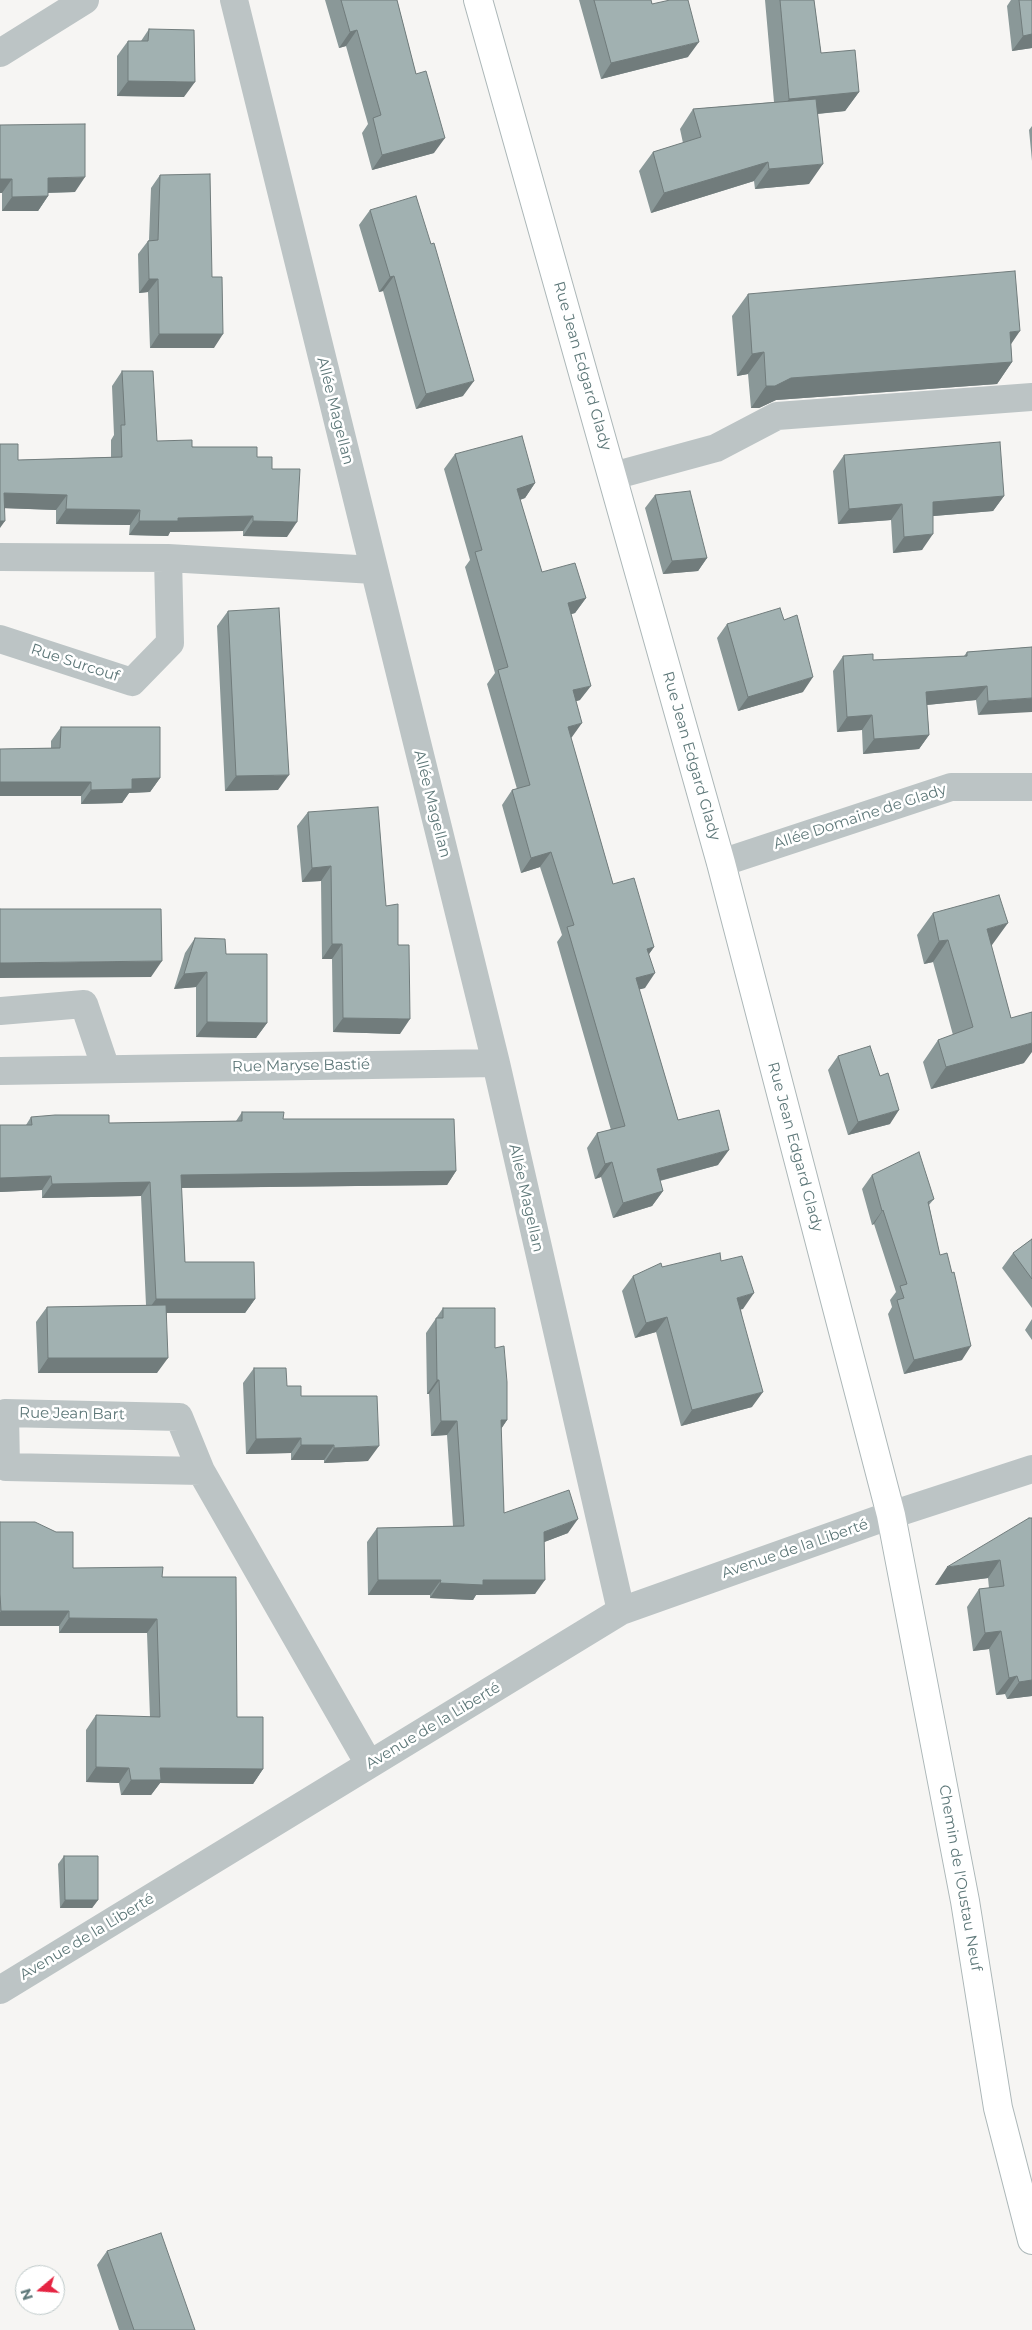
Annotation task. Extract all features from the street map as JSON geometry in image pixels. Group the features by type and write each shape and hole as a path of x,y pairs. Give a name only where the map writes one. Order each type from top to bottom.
{"street":[{"path":"0,53 85,0"},
{"name":"Allée Magellan","path":"234,0 496,1063 621,1611"},
{"name":"Rue Jean Edgard Glady","path":"478,0 721,863 891,1515"},
{"path":"613,476 716,448 777,416 1032,397"},
{"path":"0,557 168,558 374,570"},
{"name":"Rue Surcouf","path":"0,639 132,682 170,643 168,558"},
{"name":"Allée Domaine de Glady","path":"721,863 951,787 1032,787"},
{"path":"0,1012 84,1004 106,1069"},
{"name":"Rue Maryse Bastié","path":"0,1071 496,1063"},
{"name":"Rue Jean Bart","path":"201,1471 6,1467 5,1412 179,1417 201,1471 369,1764"},
{"name":"Avenue de la Liberté","path":"0,1990 621,1611 891,1515 1032,1469"},
{"name":"Chemin de l'Oustau Neuf","path":"891,1515 965,1901 998,2108 1032,2240"}],"building":[{"path":"341,0 397,0 416,74 426,71 445,138 382,155 373,118 381,115 357,30 350,32"},
{"path":"594,0 651,0 652,4 670,0 688,0 699,42 611,63"},
{"path":"780,0 814,0 821,53 855,50 859,92 789,99"},
{"path":"1019,0 1032,0 1032,34 1023,36"},
{"path":"149,29 194,30 195,82 128,81 128,41 148,41"},
{"path":"816,99 823,164 769,169 768,162 664,193 653,152 701,137 693,109"},
{"path":"85,124 85,177 48,178 48,196 12,197 12,179 0,179 0,125"},
{"path":"210,174 212,277 222,277 223,334 159,334 158,279 149,279 148,241 158,240 160,175"},
{"path":"416,196 431,244 434,243 474,381 426,394 394,276 390,277 370,210"},
{"path":"1015,271 1020,331 1010,332 1012,362 791,378 775,386 766,386 764,352 752,354 748,294"},
{"path":"122,371 153,371 157,441 192,440 192,447 257,447 257,457 272,457 272,469 300,469 297,522 253,521 253,516 178,518 178,521 139,521 140,510 66,509 67,495 4,493 5,521 0,521 0,444 18,444 18,460 122,457 121,425 125,425"},
{"path":"522,436 535,483 517,489 542,572 575,563 586,598 568,603 591,686 573,690 582,723 568,727 613,884 634,878 654,947 647,949 655,973 636,978 678,1120 719,1110 729,1150 657,1169 663,1191 623,1203 612,1162 605,1164 597,1133 625,1126 567,927 574,925 551,852 531,858 512,790 530,785 498,670 508,667 475,552 482,550 455,454"},
{"path":"1000,442 1004,496 933,502 933,534 904,537 902,504 849,509 844,455"},
{"path":"690,491 707,558 672,561 655,495"},
{"path":"279,608 289,775 236,776 228,611"},
{"path":"780,608 784,620 797,615 813,677 748,697 727,624"},
{"path":"1032,647 1032,698 988,701 987,686 926,692 929,735 874,739 872,715 847,717 843,656 873,654 873,660 967,656 967,652"},
{"path":"61,727 160,727 160,778 132,779 132,789 91,790 91,782 0,782 0,749 60,748"},
{"path":"378,807 386,906 398,904 398,945 409,945 410,1019 343,1018 342,944 332,944 331,866 312,868 308,812"},
{"path":"999,895 1008,923 987,929 1011,1018 1032,1012 1032,1043 946,1067 938,1040 973,1027 948,940 939,941 933,913"},
{"path":"0,909 161,909 162,961 0,963"},
{"path":"195,938 225,939 226,954 267,954 267,1023 207,1022 207,972 184,974"},
{"path":"870,1046 880,1076 888,1073 899,1110 858,1122 838,1056"},
{"path":"242,1112 284,1112 283,1119 454,1119 456,1171 181,1175 185,1262 254,1262 255,1299 156,1299 150,1182 52,1184 51,1176 0,1178 0,1125 32,1125 31,1117 55,1115 109,1115 109,1123 242,1121"},
{"path":"919,1152 934,1199 928,1202 940,1255 947,1253 952,1273 954,1272 971,1346 914,1360 897,1300 904,1298 900,1286 907,1284 872,1175"},
{"path":"1032,1239 1032,1279 1013,1253"},
{"path":"720,1253 721,1261 742,1256 754,1293 737,1298 763,1392 692,1410 667,1317 646,1323 633,1276 661,1263 662,1267"},
{"path":"166,1305 168,1358 48,1358 47,1307"},
{"path":"443,1308 495,1308 495,1348 504,1346 507,1382 507,1420 501,1420 504,1513 569,1490 578,1519 544,1532 545,1580 483,1580 483,1585 440,1583 441,1580 378,1580 377,1528 464,1526 457,1421 441,1421 439,1380 437,1380 436,1318 443,1318"},
{"path":"254,1368 286,1368 287,1386 301,1386 301,1396 377,1396 379,1446 334,1448 334,1445 301,1445 301,1438 256,1439"},
{"path":"1032,1518 1032,1680 1019,1682 1017,1676 1009,1678 1001,1631 985,1633 979,1589 1004,1586 1000,1560 947,1567"},
{"path":"0,1522 35,1522 56,1532 73,1532 73,1568 163,1567 162,1577 236,1577 237,1717 263,1717 263,1769 160,1768 161,1780 131,1780 129,1768 96,1767 96,1715 160,1717 157,1619 69,1618 69,1611 1,1611"},
{"path":"64,1856 98,1856 98,1900 65,1900"},
{"path":"161,2233 195,2330 134,2330 107,2251"}]}
